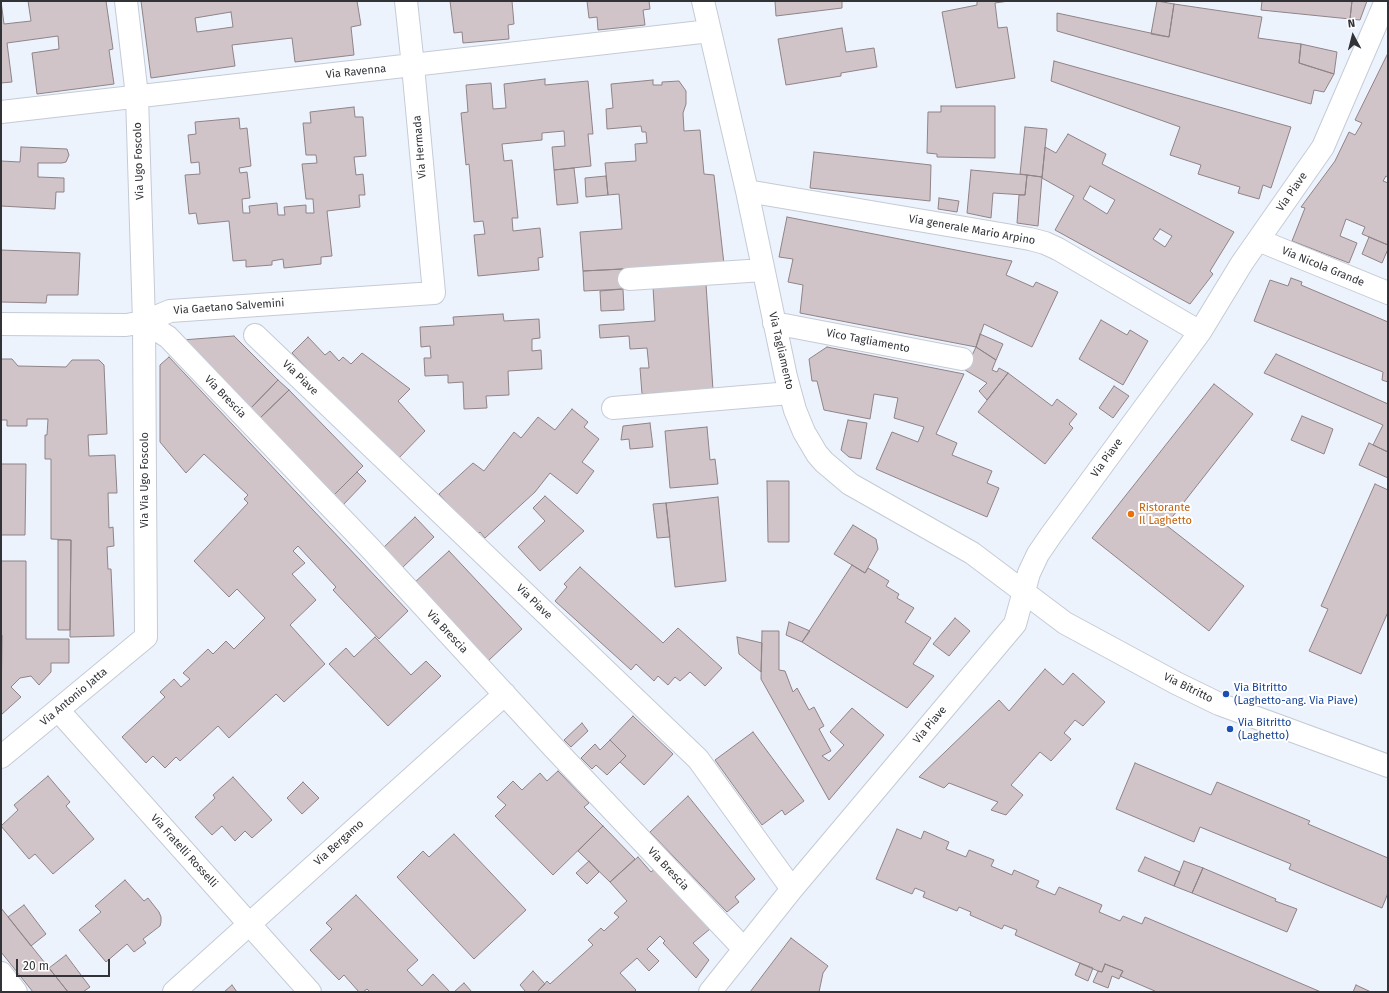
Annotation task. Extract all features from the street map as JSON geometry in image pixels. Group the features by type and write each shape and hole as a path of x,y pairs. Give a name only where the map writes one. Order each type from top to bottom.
{"street":[{"name":"Via Ugo Foscolo","path":"126,1 137,96 144,322"},
{"name":"Via Hermada","path":"406,1 434,293"},
{"name":"Via Tagliamento","path":"703,1 747,191 790,393 804,432 817,454 834,472 850,484 972,553 1023,593"},
{"name":"Via Piave","path":"710,992 792,889 1015,624 1029,573 1038,554 1200,332 1242,263 1323,147 1386,1"},
{"name":"Via Ravenna","path":"1,112 710,31"},
{"name":"Via generale Mario Arpino","path":"747,191 1030,239 1045,243 1058,248 1200,332"},
{"name":"Via Nicola Grande","path":"1258,240 1388,293"},
{"path":"629,279 763,270"},
{"name":"Via Gaetano Salvemini","path":"1,324 126,325 144,322 170,311 434,293"},
{"name":"Via Via Ugo Foscolo","path":"144,322 146,637"},
{"name":"Via Brescia","path":"144,322 168,337 369,547 559,754 744,949"},
{"name":"Vico Tagliamento","path":"774,323 962,359"},
{"name":"Via Piave","path":"255,335 698,759 792,889"},
{"path":"613,408 790,393"},
{"name":"Via Bitritto","path":"1023,593 1065,623 1176,683 1219,704 1388,766"},
{"name":"Via Antonio Jatta","path":"1,757 146,637"},
{"name":"Via Bergamo","path":"174,992 505,694"},
{"name":"Via Fratelli Rosselli","path":"58,710 310,992"},
{"path":"1,973 16,992"}],"building":[{"path":"1,1 4,24 31,21 28,1 106,1 113,49 109,50 114,84 37,94 32,53 59,49 58,36 7,43 12,82 1,83"},
{"path":"141,1 357,1 361,25 351,27 354,55 295,62 292,38 232,45 235,66 151,78","holes":["231,12 233,27 197,32 195,18"]},
{"path":"450,1 512,1 514,24 508,25 509,39 463,43 462,32 454,33"},
{"path":"587,1 649,1 650,9 643,10 645,25 598,30 597,17 589,18"},
{"path":"775,1 842,1 842,8 776,16"},
{"path":"977,1 1009,1 995,3 998,28 1007,27 1015,78 956,88 942,12 977,5"},
{"path":"1157,1 1174,4 1169,37 1151,34"},
{"path":"1262,1 1352,1 1350,19 1261,10"},
{"path":"1352,1 1367,1 1360,20 1350,19"},
{"path":"1174,4 1262,17 1258,38 1301,44 1299,63 1334,74 1324,92 1314,90 1311,104 1057,31 1057,13 1169,37"},
{"path":"842,28 846,52 874,48 877,67 841,73 841,76 786,85 778,39"},
{"path":"1301,44 1337,52 1334,74 1299,63"},
{"path":"1388,53 1388,177 1386,176 1383,181 1388,183 1388,245 1362,234 1365,227 1346,219 1340,236 1357,243 1349,263 1292,241 1305,208 1301,207 1335,161 1349,132 1355,135 1362,123 1355,120"},
{"path":"1054,61 1291,127 1271,188 1263,185 1259,199 1238,193 1240,187 1198,174 1201,165 1170,155 1180,127 1051,81"},
{"path":"545,79 545,85 588,81 593,134 588,134 591,166 554,170 552,147 565,146 564,131 542,133 542,140 502,144 504,161 512,160 518,218 512,218 513,231 540,228 543,257 538,258 539,270 478,276 474,235 485,234 483,221 474,222 469,164 466,165 461,113 468,112 466,85 491,83 493,109 506,108 504,84"},
{"path":"653,80 653,85 662,85 662,82 679,81 686,91 686,104 683,113 684,131 700,130 704,174 714,175 724,264 583,271 580,232 622,229 619,194 608,195 605,163 636,161 635,144 647,143 646,132 642,132 641,126 607,129 606,109 613,108 611,84"},
{"path":"941,106 995,106 995,158 937,157 937,154 927,153 928,112 941,112"},
{"path":"354,107 355,117 363,117 366,156 354,157 356,175 363,174 365,195 359,195 360,207 327,211 332,256 321,257 321,264 284,268 283,259 272,261 272,265 246,267 246,260 233,261 229,221 198,224 196,213 189,214 185,175 200,174 199,162 191,163 188,135 196,134 195,122 239,118 240,129 247,128 251,166 239,168 240,173 247,172 250,198 242,199 243,213 250,213 249,206 277,203 278,215 285,215 284,207 306,205 306,213 314,213 313,199 306,199 302,164 317,163 316,155 306,155 303,123 311,123 310,112"},
{"path":"1025,127 1047,129 1042,177 1020,174"},
{"path":"1068,134 1106,154 1102,164 1234,232 1210,271 1213,274 1190,304 1055,230 1074,196 1042,178 1045,147 1056,153","holes":["1090,186 1115,200 1107,214 1083,199","1160,229 1172,236 1165,247 1153,239"]},
{"path":"21,147 67,149 69,155 66,162 38,163 38,177 64,178 64,192 56,192 55,209 1,206 1,161 20,162"},
{"path":"814,152 931,165 930,201 810,188"},
{"path":"574,168 578,203 557,205 554,170"},
{"path":"971,170 1027,175 1025,195 993,193 991,218 967,213"},
{"path":"1027,175 1042,177 1038,226 1017,223 1019,195 1025,195"},
{"path":"606,176 608,195 586,197 585,178"},
{"path":"939,198 959,201 957,212 938,209"},
{"path":"787,217 1012,261 1006,275 1033,287 1036,282 1058,292 1032,347 984,324 976,347 800,313 803,285 788,282 793,259 779,257"},
{"path":"1369,237 1388,245 1388,249 1382,263 1362,254"},
{"path":"1,250 80,253 78,295 47,295 46,303 1,302"},
{"path":"622,269 623,289 584,291 583,271"},
{"path":"1291,278 1302,282 1301,285 1388,322 1388,382 1382,380 1383,372 1254,321 1270,280 1288,286"},
{"path":"706,284 713,390 642,394 640,368 649,368 647,348 630,349 629,336 600,338 599,325 655,321 653,287"},
{"path":"623,289 624,310 601,311 600,291"},
{"path":"503,314 504,321 539,319 540,338 532,339 532,351 541,350 542,369 508,371 509,395 486,396 487,408 464,409 463,382 448,383 448,375 425,376 424,358 431,358 430,346 421,347 420,327 454,325 453,317"},
{"path":"1101,320 1127,335 1130,330 1148,341 1123,385 1079,359"},
{"path":"980,334 1003,344 996,360 976,347"},
{"path":"234,336 278,380 250,409 182,340"},
{"path":"308,337 325,355 330,351 339,361 343,357 351,364 362,353 410,389 398,401 425,431 395,462 292,353"},
{"path":"827,347 964,374 936,434 957,443 952,455 992,471 987,483 999,488 987,517 876,469 892,432 918,442 924,427 894,418 898,398 874,394 870,419 824,410 817,381 812,381 809,359"},
{"path":"976,347 996,360 992,370 997,372 999,368 1008,373 987,400 979,391 987,383 965,370"},
{"path":"1276,354 1388,404 1388,452 1373,445 1383,425 1264,373"},
{"path":"169,357 408,611 379,639 333,590 336,587 298,546 293,551 305,563 292,574 316,600 290,625 325,664 284,702 276,694 229,738 218,726 180,761 176,757 165,768 153,756 146,763 122,737 165,697 160,692 174,679 181,687 190,679 183,673 208,649 213,654 226,641 234,649 265,618 237,589 229,597 194,561 248,503 244,499 248,495 204,454 186,473 160,442 160,365"},
{"path":"1,359 12,359 18,366 66,367 72,360 99,360 104,365 107,434 88,435 89,456 115,455 117,493 108,493 109,528 113,527 114,546 107,547 108,569 111,569 114,636 70,637 71,540 51,539 51,459 45,459 45,435 47,435 48,419 27,419 27,426 7,426 7,420 1,420"},
{"path":"1008,373 1052,406 1057,399 1077,414 1069,424 1073,428 1045,464 978,412"},
{"path":"278,380 289,390 259,419 250,409"},
{"path":"1214,384 1253,414 1166,525 1244,586 1209,631 1092,538"},
{"path":"1114,386 1129,396 1113,418 1099,408"},
{"path":"289,390 363,466 333,496 259,419"},
{"path":"572,409 588,422 584,427 599,439 582,462 594,471 577,494 550,473 535,492 485,538 480,532 476,536 439,494 473,463 484,471 514,432 521,438 538,417 555,430"},
{"path":"1302,416 1333,429 1324,454 1291,440"},
{"path":"848,420 867,423 861,459 849,457 841,450"},
{"path":"650,423 653,447 630,449 629,439 621,440 623,426"},
{"path":"707,427 710,460 715,459 718,484 670,488 665,431"},
{"path":"1369,443 1388,452 1388,478 1359,465"},
{"path":"1,464 26,464 25,535 1,535"},
{"path":"357,472 366,481 342,506 333,496"},
{"path":"767,481 789,481 789,542 768,542"},
{"path":"1375,484 1388,490 1388,612 1361,674 1309,651 1328,609 1321,606"},
{"path":"545,496 584,531 540,571 518,547 545,521 533,508"},
{"path":"718,497 726,581 675,587 666,503"},
{"path":"666,503 670,537 657,538 653,504"},
{"path":"415,517 434,537 401,569 382,549"},
{"path":"853,525 876,539 878,549 865,573 834,554"},
{"path":"58,540 71,540 70,630 58,630"},
{"path":"449,551 522,629 488,661 414,583"},
{"path":"1,561 26,561 26,639 69,639 69,663 51,663 51,672 39,685 31,676 20,678 11,687 21,697 1,715 2,635"},
{"path":"852,565 865,573 868,568 889,581 886,586 899,594 897,598 914,608 905,622 931,638 913,664 934,676 907,708 802,642"},
{"path":"580,567 663,643 678,628 722,668 705,686 690,672 680,681 675,677 668,685 658,676 654,681 636,664 631,670 555,601 567,587 564,584"},
{"path":"955,618 970,631 949,656 933,644"},
{"path":"789,622 810,631 802,642 786,635"},
{"path":"762,631 779,631 779,670 785,671 793,692 797,688 809,710 814,707 824,726 819,729 831,751 822,756 829,761 844,745 830,732 852,708 884,735 829,800 761,679"},
{"path":"375,637 411,675 426,661 441,676 388,726 329,664 346,648 354,657"},
{"path":"737,637 762,643 761,672 739,654"},
{"path":"1045,669 1063,685 1073,673 1105,702 1083,726 1075,720 1064,733 1071,739 1051,761 1040,752 1011,785 1023,795 1006,815 991,810 998,802 949,783 944,788 919,777 999,700 1009,711"},
{"path":"633,716 673,754 644,785 620,762 626,756 610,740"},
{"path":"582,723 588,731 571,747 564,740"},
{"path":"753,732 804,801 785,815 782,810 762,825 715,760"},
{"path":"610,740 626,756 607,775 596,765 592,769 581,758 595,744 600,750"},
{"path":"1135,763 1211,795 1217,782 1310,821 1308,824 1388,858 1388,893 1382,908 1289,869 1291,864 1200,827 1194,842 1116,809"},
{"path":"558,771 589,803 584,807 603,826 553,875 495,816 506,805 497,797 513,781 522,790 540,773 547,781"},
{"path":"48,776 70,802 66,806 94,839 53,874 35,854 29,859 1,826 18,810 14,805"},
{"path":"233,777 272,820 252,838 245,831 235,841 222,826 212,835 195,817 215,798 213,795"},
{"path":"303,782 319,798 302,814 287,798"},
{"path":"688,796 755,879 735,897 739,902 727,912 650,832"},
{"path":"603,826 635,859 610,882 578,851"},
{"path":"897,829 921,839 924,831 949,842 946,849 966,857 969,850 994,860 991,866 1012,875 1014,870 1039,881 1036,887 1055,895 1059,887 1102,905 1099,912 1120,921 1123,916 1142,924 1145,917 1321,992 1157,992 1120,976 1123,971 1105,964 1102,972 1098,971 1015,935 1017,930 1004,925 1002,929 970,915 971,912 959,907 957,911 923,897 925,892 915,888 912,894 876,879"},
{"path":"454,834 526,910 474,959 397,877 423,851 429,857"},
{"path":"638,857 651,872 656,868 710,929 693,943 709,960 696,978 663,943 665,941 660,936 647,949 659,961 649,971 637,958 620,973 636,990 634,992 537,992 547,981 550,984 593,945 588,940 601,928 604,931 619,917 614,913 627,901 610,882"},
{"path":"1145,857 1180,872 1174,886 1138,871"},
{"path":"589,861 599,872 587,884 576,873"},
{"path":"1184,861 1203,868 1192,893 1174,886"},
{"path":"1203,868 1276,899 1275,901 1297,909 1287,932 1192,893"},
{"path":"125,880 144,901 148,898 159,912 161,922 160,926 143,939 146,943 134,952 127,944 106,962 79,930 101,912 95,906"},
{"path":"356,895 418,960 407,970 422,986 433,974 450,992 370,992 367,989 363,992 359,992 344,975 339,980 310,950 332,929 326,923"},
{"path":"24,905 46,934 31,946 8,917"},
{"path":"1,908 68,992 33,992 1,952"},
{"path":"791,938 828,966 823,973 819,992 750,992"},
{"path":"66,955 90,987 83,992 68,992 49,968"},
{"path":"1080,963 1093,968 1088,981 1075,975"},
{"path":"1105,964 1123,971 1119,979 1112,976 1108,988 1093,982 1098,971 1102,972"},
{"path":"533,971 545,984 537,992 526,992 520,985"},
{"path":"464,983 472,992 454,992"},
{"path":"232,985 237,992 224,992"},
{"path":"1356,985 1371,992 1353,992"}],"place":[{"name":"Ristorante Il Laghetto","path":"1131,514"},
{"name":"Via Bitritto (Laghetto-ang. Via Piave)","path":"1226,694"},
{"name":"Via Bitritto (Laghetto)","path":"1230,729"}]}
